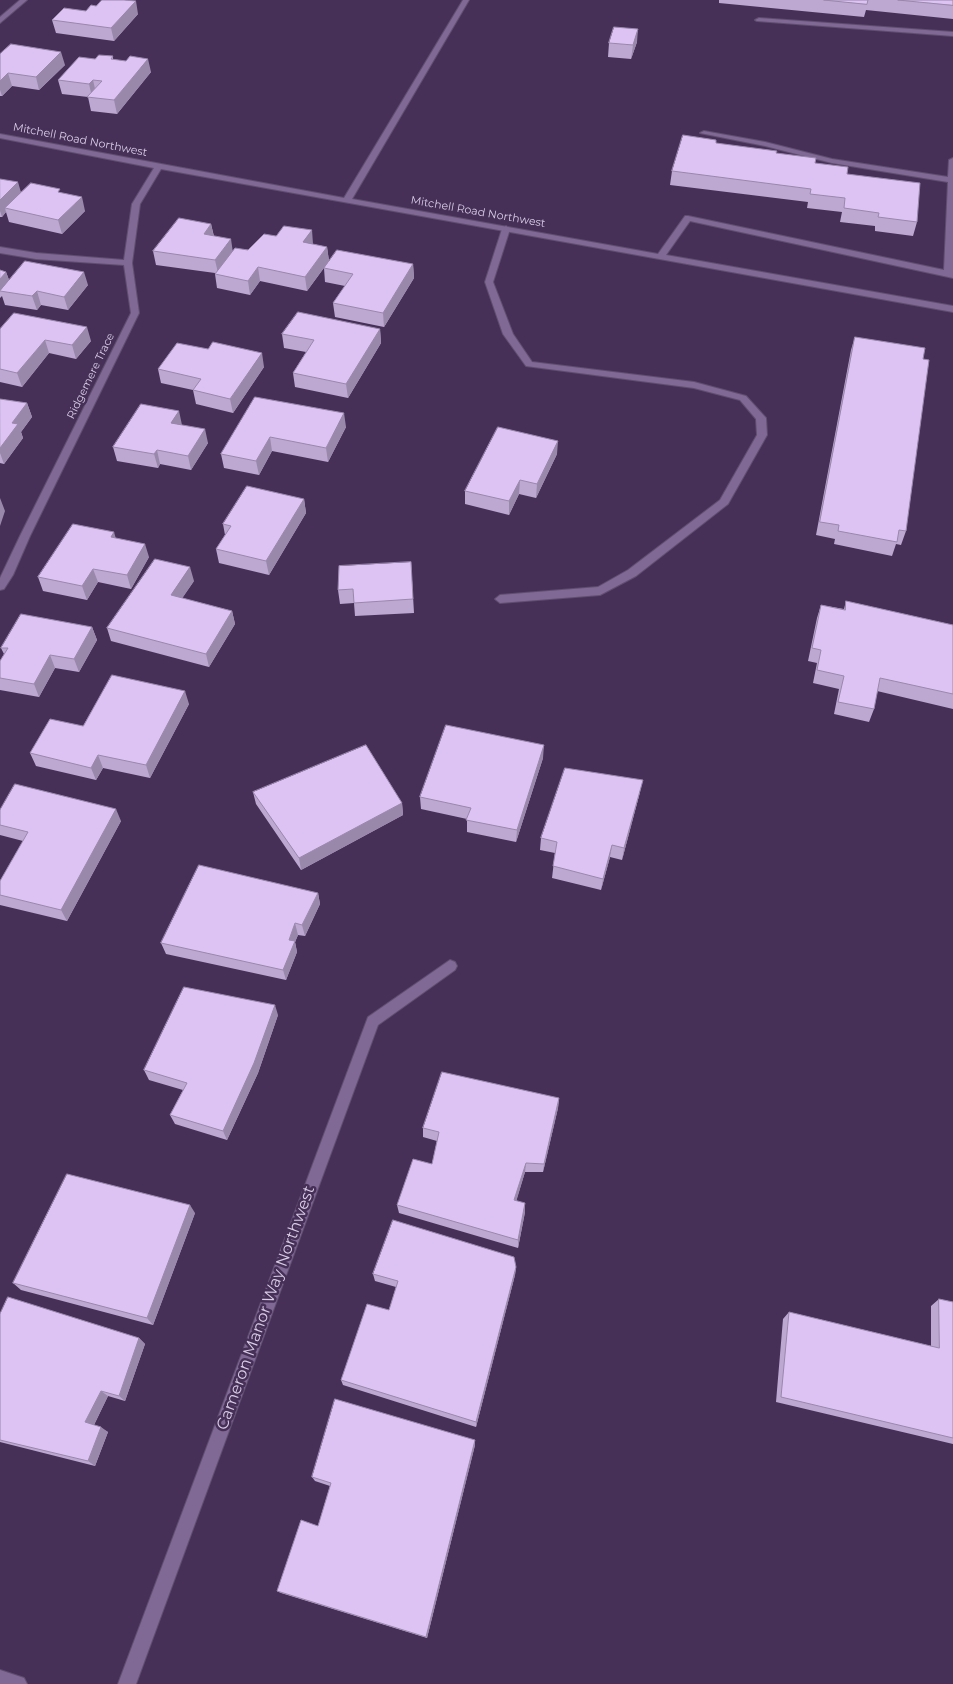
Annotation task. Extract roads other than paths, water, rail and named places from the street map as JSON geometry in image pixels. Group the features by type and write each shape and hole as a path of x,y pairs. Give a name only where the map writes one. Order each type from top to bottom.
{"street":[{"path":"0,21 24,0"},
{"path":"347,200 466,0"},
{"path":"759,20 953,34"},
{"path":"704,133 765,144 832,161 952,180"},
{"name":"Mitchell Road Northwest","path":"0,136 159,167 953,309"},
{"path":"661,256 688,218 951,275 953,160"},
{"name":"Ridgemere Trace","path":"0,586 8,575 25,536 135,313 128,263 136,204 159,167"},
{"path":"500,599 600,591 632,573 724,502 762,435 761,418 743,398 694,385 530,364 508,334 489,282 506,229"},
{"path":"0,250 36,256 128,263"},
{"name":"Cameron Manor Way Northwest","path":"127,1684 373,1021 450,966"},
{"path":"0,1679 18,1684"}]}
